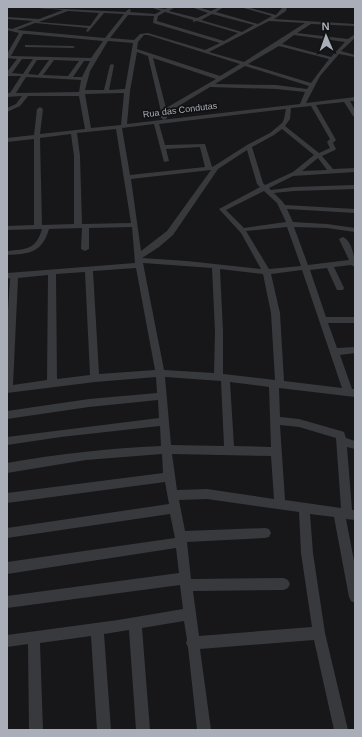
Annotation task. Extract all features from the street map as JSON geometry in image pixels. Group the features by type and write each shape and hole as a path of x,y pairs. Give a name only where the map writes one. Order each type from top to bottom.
{"street":[{"path":"28,7 156,15 174,7"},
{"path":"59,9 65,7"},
{"path":"110,7 127,12"},
{"path":"88,130 82,93 83,79 93,60 132,7"},
{"path":"152,7 242,33"},
{"path":"193,7 258,25"},
{"path":"190,23 219,7"},
{"path":"242,7 276,16"},
{"path":"205,52 276,16 283,11 285,7"},
{"path":"8,31 70,10"},
{"path":"65,58 103,11"},
{"path":"156,15 154,22 223,42"},
{"path":"174,18 180,15"},
{"path":"7,18 90,27"},
{"path":"268,20 355,26"},
{"path":"163,24 168,21"},
{"path":"228,29 244,21"},
{"path":"164,112 278,44 308,23"},
{"path":"172,31 184,26"},
{"path":"8,31 136,42"},
{"path":"21,33 8,57 93,60"},
{"path":"204,730 192,643 181,539 169,477 160,374 138,261 135,225 121,126 136,42 142,34 159,37 243,65 311,85"},
{"path":"159,37 165,34"},
{"path":"293,34 351,41"},
{"path":"302,105 311,85 331,58 351,41 355,35"},
{"path":"204,42 211,39"},
{"path":"191,47 198,44"},
{"path":"278,44 331,58"},
{"path":"7,45 14,45"},
{"path":"27,46 73,47"},
{"path":"135,50 220,78"},
{"path":"338,52 355,56"},
{"path":"150,54 164,112 164,121"},
{"path":"7,74 21,57"},
{"path":"9,95 36,58"},
{"path":"40,76 52,58"},
{"path":"69,78 83,59"},
{"path":"106,91 112,65"},
{"path":"7,74 83,79"},
{"path":"208,85 276,87 308,91"},
{"path":"9,95 127,90"},
{"path":"7,110 18,105 26,95"},
{"name":"Rua das Condutas","path":"7,140 355,99"},
{"path":"346,100 355,115"},
{"path":"280,505 275,420 277,384 276,322 273,299 266,272 243,230 222,209 296,173 318,156 333,150 330,142 333,140 313,104"},
{"path":"138,261 170,233 213,168 272,134 282,126 287,120 290,106"},
{"path":"7,253 33,249 43,239 37,136 40,109"},
{"path":"156,122 166,162"},
{"path":"282,126 318,156 332,172"},
{"path":"74,132 85,249"},
{"path":"162,146 203,144 213,168"},
{"path":"249,146 258,180 263,188 276,198 290,224 304,268 324,320 334,352 351,393 222,378 160,374 96,378 7,388 10,276 89,269 138,261 187,262 216,267 266,272 304,268 329,264 354,263 343,239"},
{"path":"128,177 213,168"},
{"path":"296,173 355,170"},
{"path":"270,192 302,188 355,187"},
{"path":"282,207 355,211"},
{"path":"243,230 256,227 290,224 326,226 355,230"},
{"path":"7,228 135,225"},
{"path":"329,264 340,288"},
{"path":"216,267 222,378 229,451"},
{"path":"89,269 96,378"},
{"path":"52,272 52,383"},
{"path":"324,320 355,320"},
{"path":"334,352 355,350"},
{"path":"7,415 88,403 163,396"},
{"path":"275,420 299,423 339,433 342,441 355,597"},
{"path":"7,441 165,421"},
{"path":"342,441 355,445"},
{"path":"7,468 83,456 166,450 276,452"},
{"path":"7,498 169,477"},
{"path":"172,495 207,494 347,513"},
{"path":"7,533 174,508"},
{"path":"304,508 307,553 319,634 341,730"},
{"path":"7,568 181,539 265,533"},
{"path":"7,602 186,581 284,584"},
{"path":"7,642 189,614"},
{"path":"135,623 143,730"},
{"path":"97,629 104,730"},
{"path":"192,643 319,634"},
{"path":"34,637 36,730"}]}
